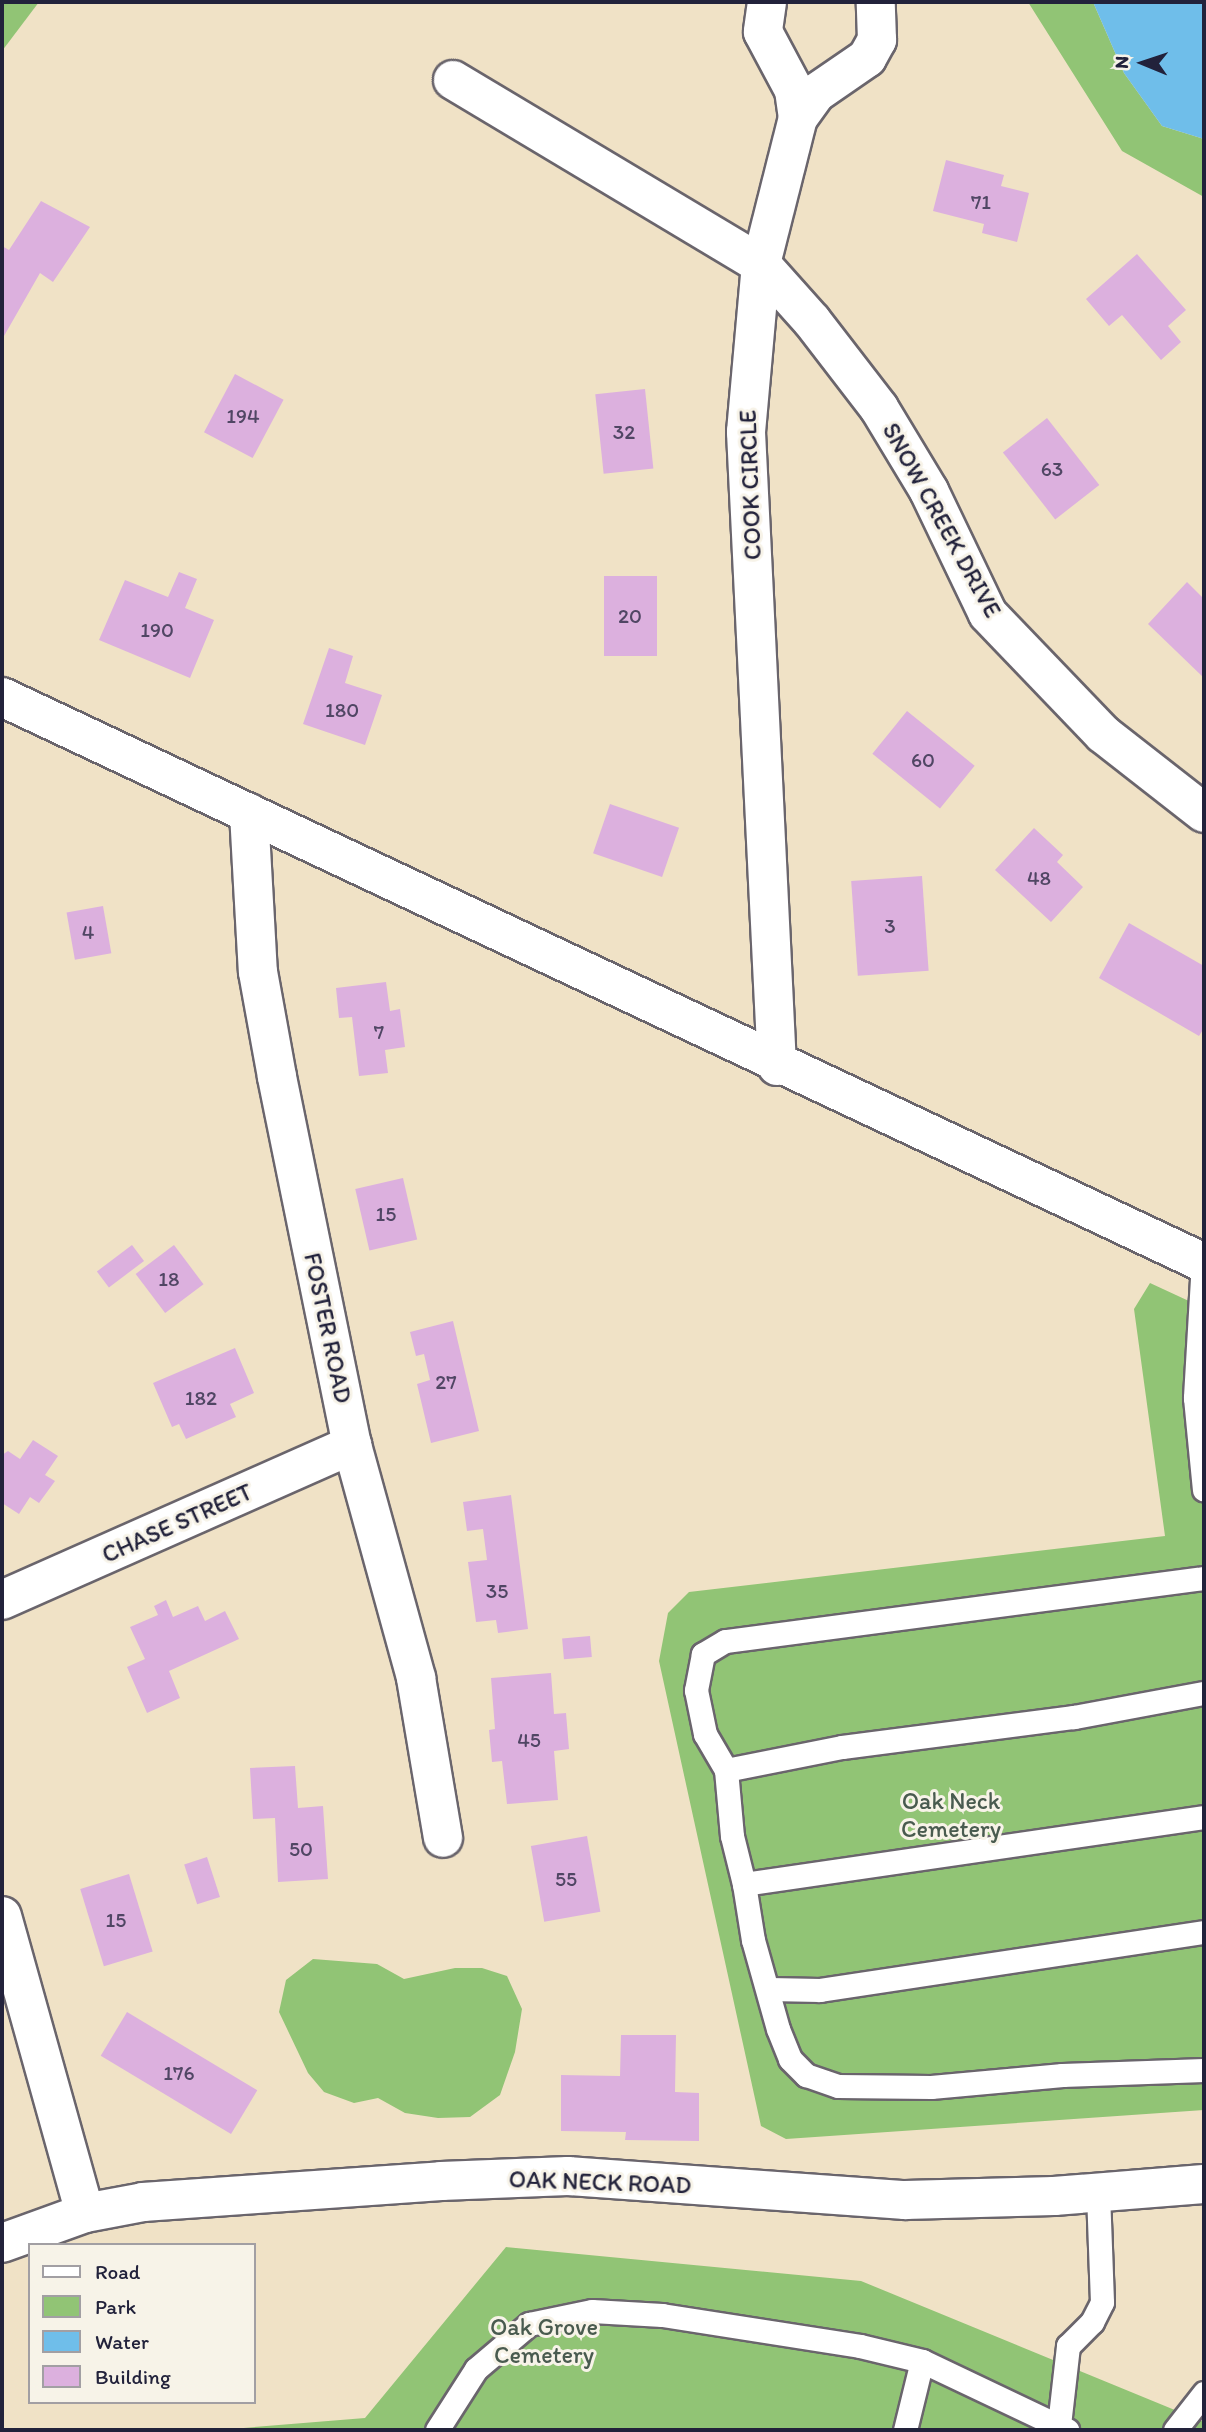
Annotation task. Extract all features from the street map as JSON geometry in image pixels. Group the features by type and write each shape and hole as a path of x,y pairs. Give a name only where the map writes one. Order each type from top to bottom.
{"street":[{"path":"767,2 763,32 794,90 798,118"},
{"path":"798,118 816,93 867,58 877,40 876,2"},
{"path":"453,80 761,264"},
{"name":"COOK CIRCLE","path":"777,1066 746,432 761,264 798,118"},
{"name":"SNOW CREEK DRIVE","path":"761,264 812,321 879,408 929,491 988,614 1104,734 1204,813"},
{"path":"2,697 777,1066 1204,1263"},
{"name":"FOSTER ROAD","path":"249,813 258,972 352,1446 416,1678 443,1838"},
{"name":"CHASE STREET","path":"2,1600 352,1446"},
{"path":"2,1916 85,2213"},
{"name":"OAK NECK ROAD","path":"2,2243 85,2213 143,2202 309,2187 568,2176 905,2200 1098,2192 1204,2184"}],"lane":[{"path":"1204,1263 1200,1399 1204,1490"},
{"path":"1204,1578 725,1641 703,1654 696,1690 705,1734 726,1770 732,1836 744,1884 753,1940 790,2059 806,2075 838,2086 931,2087 1062,2075 1204,2070"},
{"path":"726,1770 842,1747 1074,1717 1204,1693"},
{"path":"744,1884 1204,1817"},
{"path":"769,1989 820,1990 1204,1932"},
{"path":"436,2430 476,2369 529,2324 592,2311 662,2315 860,2346 922,2361 1063,2428 1068,2346 1092,2322 1102,2302 1098,2192"},
{"path":"905,2430 922,2361"},
{"path":"1175,2430 1204,2393"}],"green space":[{"path":"2,2 39,2 2,51"},
{"path":"1028,2 1093,2 1124,73 1162,126 1204,139 1204,197 1122,151"},
{"name":"Oak Neck Cemetery","path":"1150,1283 1204,1308 1204,2110 786,2139 761,2126 659,1661 668,1613 689,1592 1165,1536 1134,1309"},
{"path":"313,1959 377,1964 404,1979 455,1968 482,1968 507,1976 522,2009 515,2052 500,2095 470,2117 438,2118 405,2113 378,2098 354,2103 324,2092 308,2073 279,2012 286,1980"},
{"name":"Oak Grove Cemetery","path":"506,2247 861,2281 1204,2422 1204,2430 219,2430 365,2418"}],"water":[{"path":"1093,2 1204,2 1204,139 1162,126 1124,73"}],"building":[{"path":"946,160 1004,175 1001,186 1029,193 1017,242 982,233 984,224 933,211"},
{"path":"41,201 90,227 53,282 40,273 4,336 2,246 9,250"},
{"path":"1137,254 1186,310 1168,326 1181,342 1161,360 1122,315 1109,326 1086,299"},
{"path":"235,374 284,400 253,458 204,432"},
{"path":"645,389 653,469 604,474 595,394"},
{"path":"1047,418 1099,485 1055,519 1003,452"},
{"path":"179,572 197,579 185,608 214,620 190,678 99,640 125,580 168,597"},
{"path":"604,576 657,576 657,656 604,656"},
{"path":"1187,582 1204,599 1204,678 1148,624"},
{"path":"329,648 353,656 345,683 382,695 365,745 303,724"},
{"path":"907,711 975,766 940,808 872,754"},
{"path":"610,804 679,828 662,877 593,853"},
{"path":"1034,828 1063,855 1057,862 1083,887 1051,922 995,870"},
{"path":"922,876 929,971 858,976 851,881"},
{"path":"103,906 111,953 75,960 67,912"},
{"path":"1129,923 1204,966 1204,1028 1199,1036 1099,978"},
{"path":"386,982 390,1011 400,1009 405,1047 385,1050 388,1073 359,1076 352,1017 339,1018 336,988"},
{"path":"403,1178 417,1239 369,1250 355,1189"},
{"path":"132,1245 144,1261 109,1287 97,1271"},
{"path":"174,1245 203,1284 165,1313 136,1274"},
{"path":"453,1321 479,1431 431,1443 417,1384 430,1380 424,1354 416,1356 410,1332"},
{"path":"235,1348 254,1393 230,1404 236,1417 186,1439 179,1424 172,1427 153,1383"},
{"path":"33,1440 58,1456 45,1475 55,1481 39,1503 30,1497 19,1514 2,1503 2,1455 8,1451 20,1459"},
{"path":"511,1495 528,1629 498,1633 496,1620 476,1622 468,1562 487,1560 483,1529 467,1531 463,1502"},
{"path":"166,1600 173,1617 198,1606 205,1621 225,1611 239,1639 169,1671 180,1698 147,1713 127,1667 145,1659 130,1627 158,1615 154,1606"},
{"path":"590,1636 592,1657 564,1659 562,1638"},
{"path":"551,1673 554,1714 566,1713 569,1749 554,1751 558,1800 507,1804 502,1761 492,1762 489,1730 495,1729 491,1678"},
{"path":"295,1766 298,1808 323,1806 328,1879 278,1882 275,1818 253,1819 250,1768"},
{"path":"587,1836 600,1912 544,1922 531,1846"},
{"path":"207,1857 220,1897 197,1904 184,1864"},
{"path":"129,1874 153,1951 104,1966 80,1889"},
{"path":"127,2012 257,2090 231,2134 101,2056"},
{"path":"621,2035 676,2035 675,2092 699,2093 699,2141 625,2140 626,2132 561,2131 561,2075 620,2076"}]}
